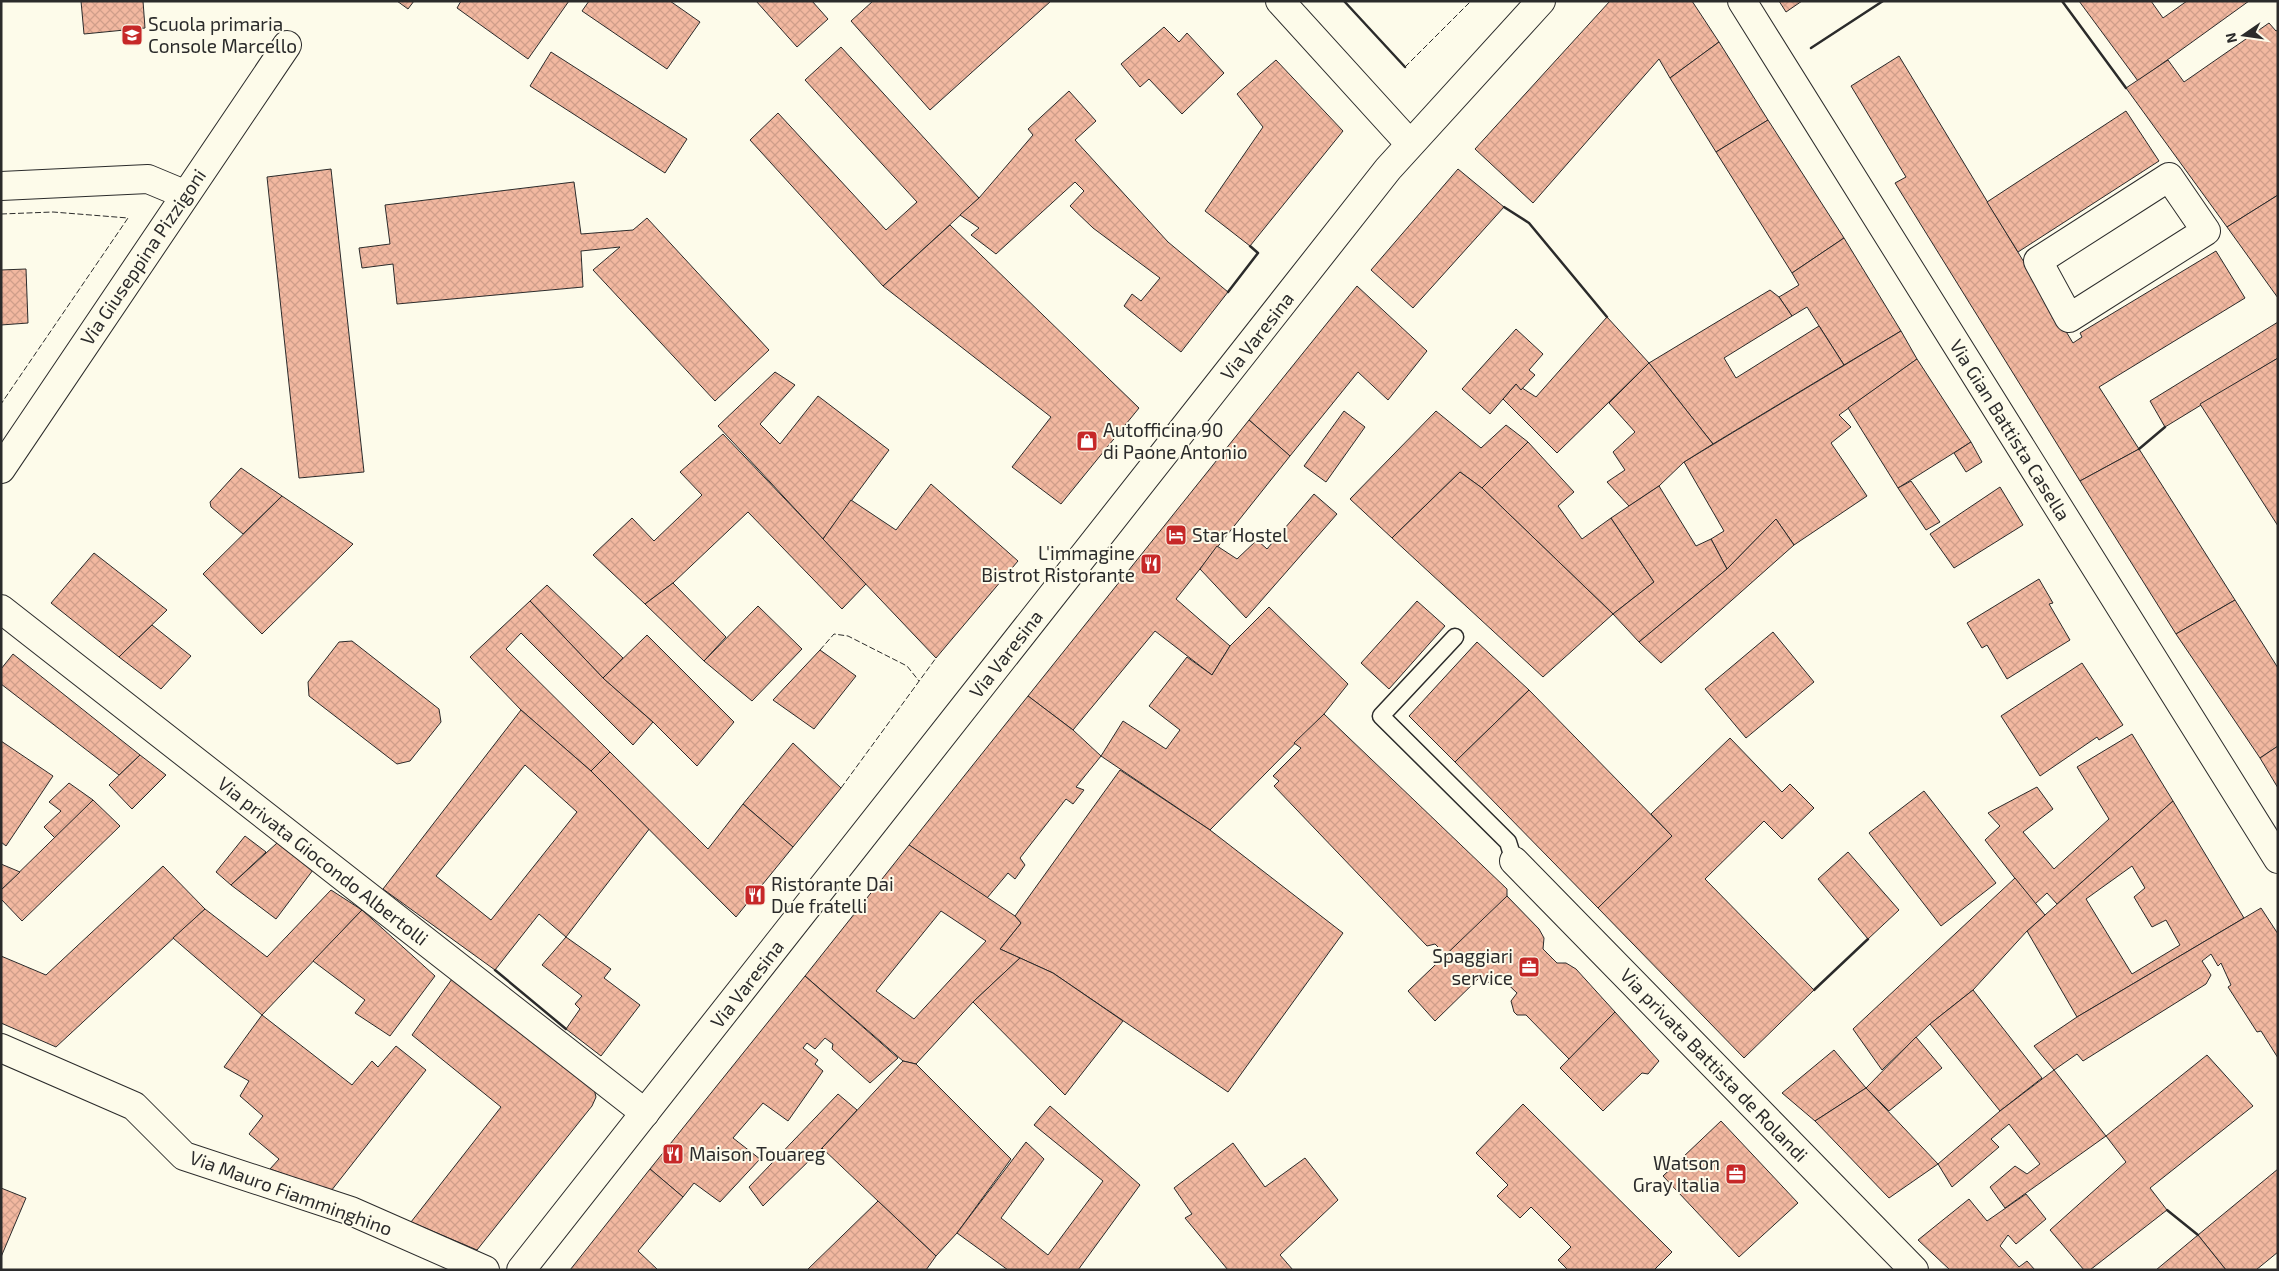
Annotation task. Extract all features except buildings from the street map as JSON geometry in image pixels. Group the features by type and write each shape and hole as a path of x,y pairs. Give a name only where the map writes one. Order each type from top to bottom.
{"street":[{"path":"1280,1 1410,144"},
{"name":"Via Varesina","path":"521,1270 1382,177 1541,1"},
{"name":"Via Gian Battista Casella","path":"1742,1 2278,859"},
{"name":"Via Giuseppina Pizzigoni","path":"1,470 184,194 286,45"},
{"path":"2169,176 2206,232 2069,318 2038,261 2169,176"},
{"path":"1,186 148,179 184,194"},
{"name":"Via privata Giocondo Albertolli","path":"1,609 645,1113"},
{"name":"Via privata Battista de Rolandi","path":"1514,861 1914,1270"},
{"name":"Via Mauro Fiamminghino","path":"1,1048 134,1106 184,1156 351,1211 485,1270"}],"lane":[{"path":"1455,638 1381,716 1508,842 1514,861"}],"fence":[{"path":"1405,67 1471,1"},
{"path":"1,214 53,212 128,218 1,404"},
{"path":"820,650 834,634 848,636 907,666 919,681"},
{"path":"841,788 936,658"}],"wall":[{"path":"1344,1 1405,67"},
{"path":"1811,48 1883,1"},
{"path":"2062,1 2126,88"},
{"path":"1504,207 1529,223 1607,317"},
{"path":"1228,292 1258,253 1250,246"},
{"path":"2139,449 2165,427"},
{"path":"1814,990 1868,939"},
{"path":"495,970 566,1029"},
{"path":"2167,1210 2198,1235"}],"place":[{"name":"Scuola primaria Console Marcello","path":"132,35"},
{"name":"Autofficina 90 di Paone Antonio","path":"1087,441"},
{"name":"Star Hostel","path":"1176,535"},
{"name":"L'immagine Bistrot Ristorante","path":"1151,564"},
{"name":"Ristorante Dai Due fratelli","path":"755,895"},
{"name":"Spaggiari service","path":"1529,967"},
{"name":"Maison Touareg","path":"673,1154"},
{"name":"Watson Gray Italia","path":"1736,1174"}]}
